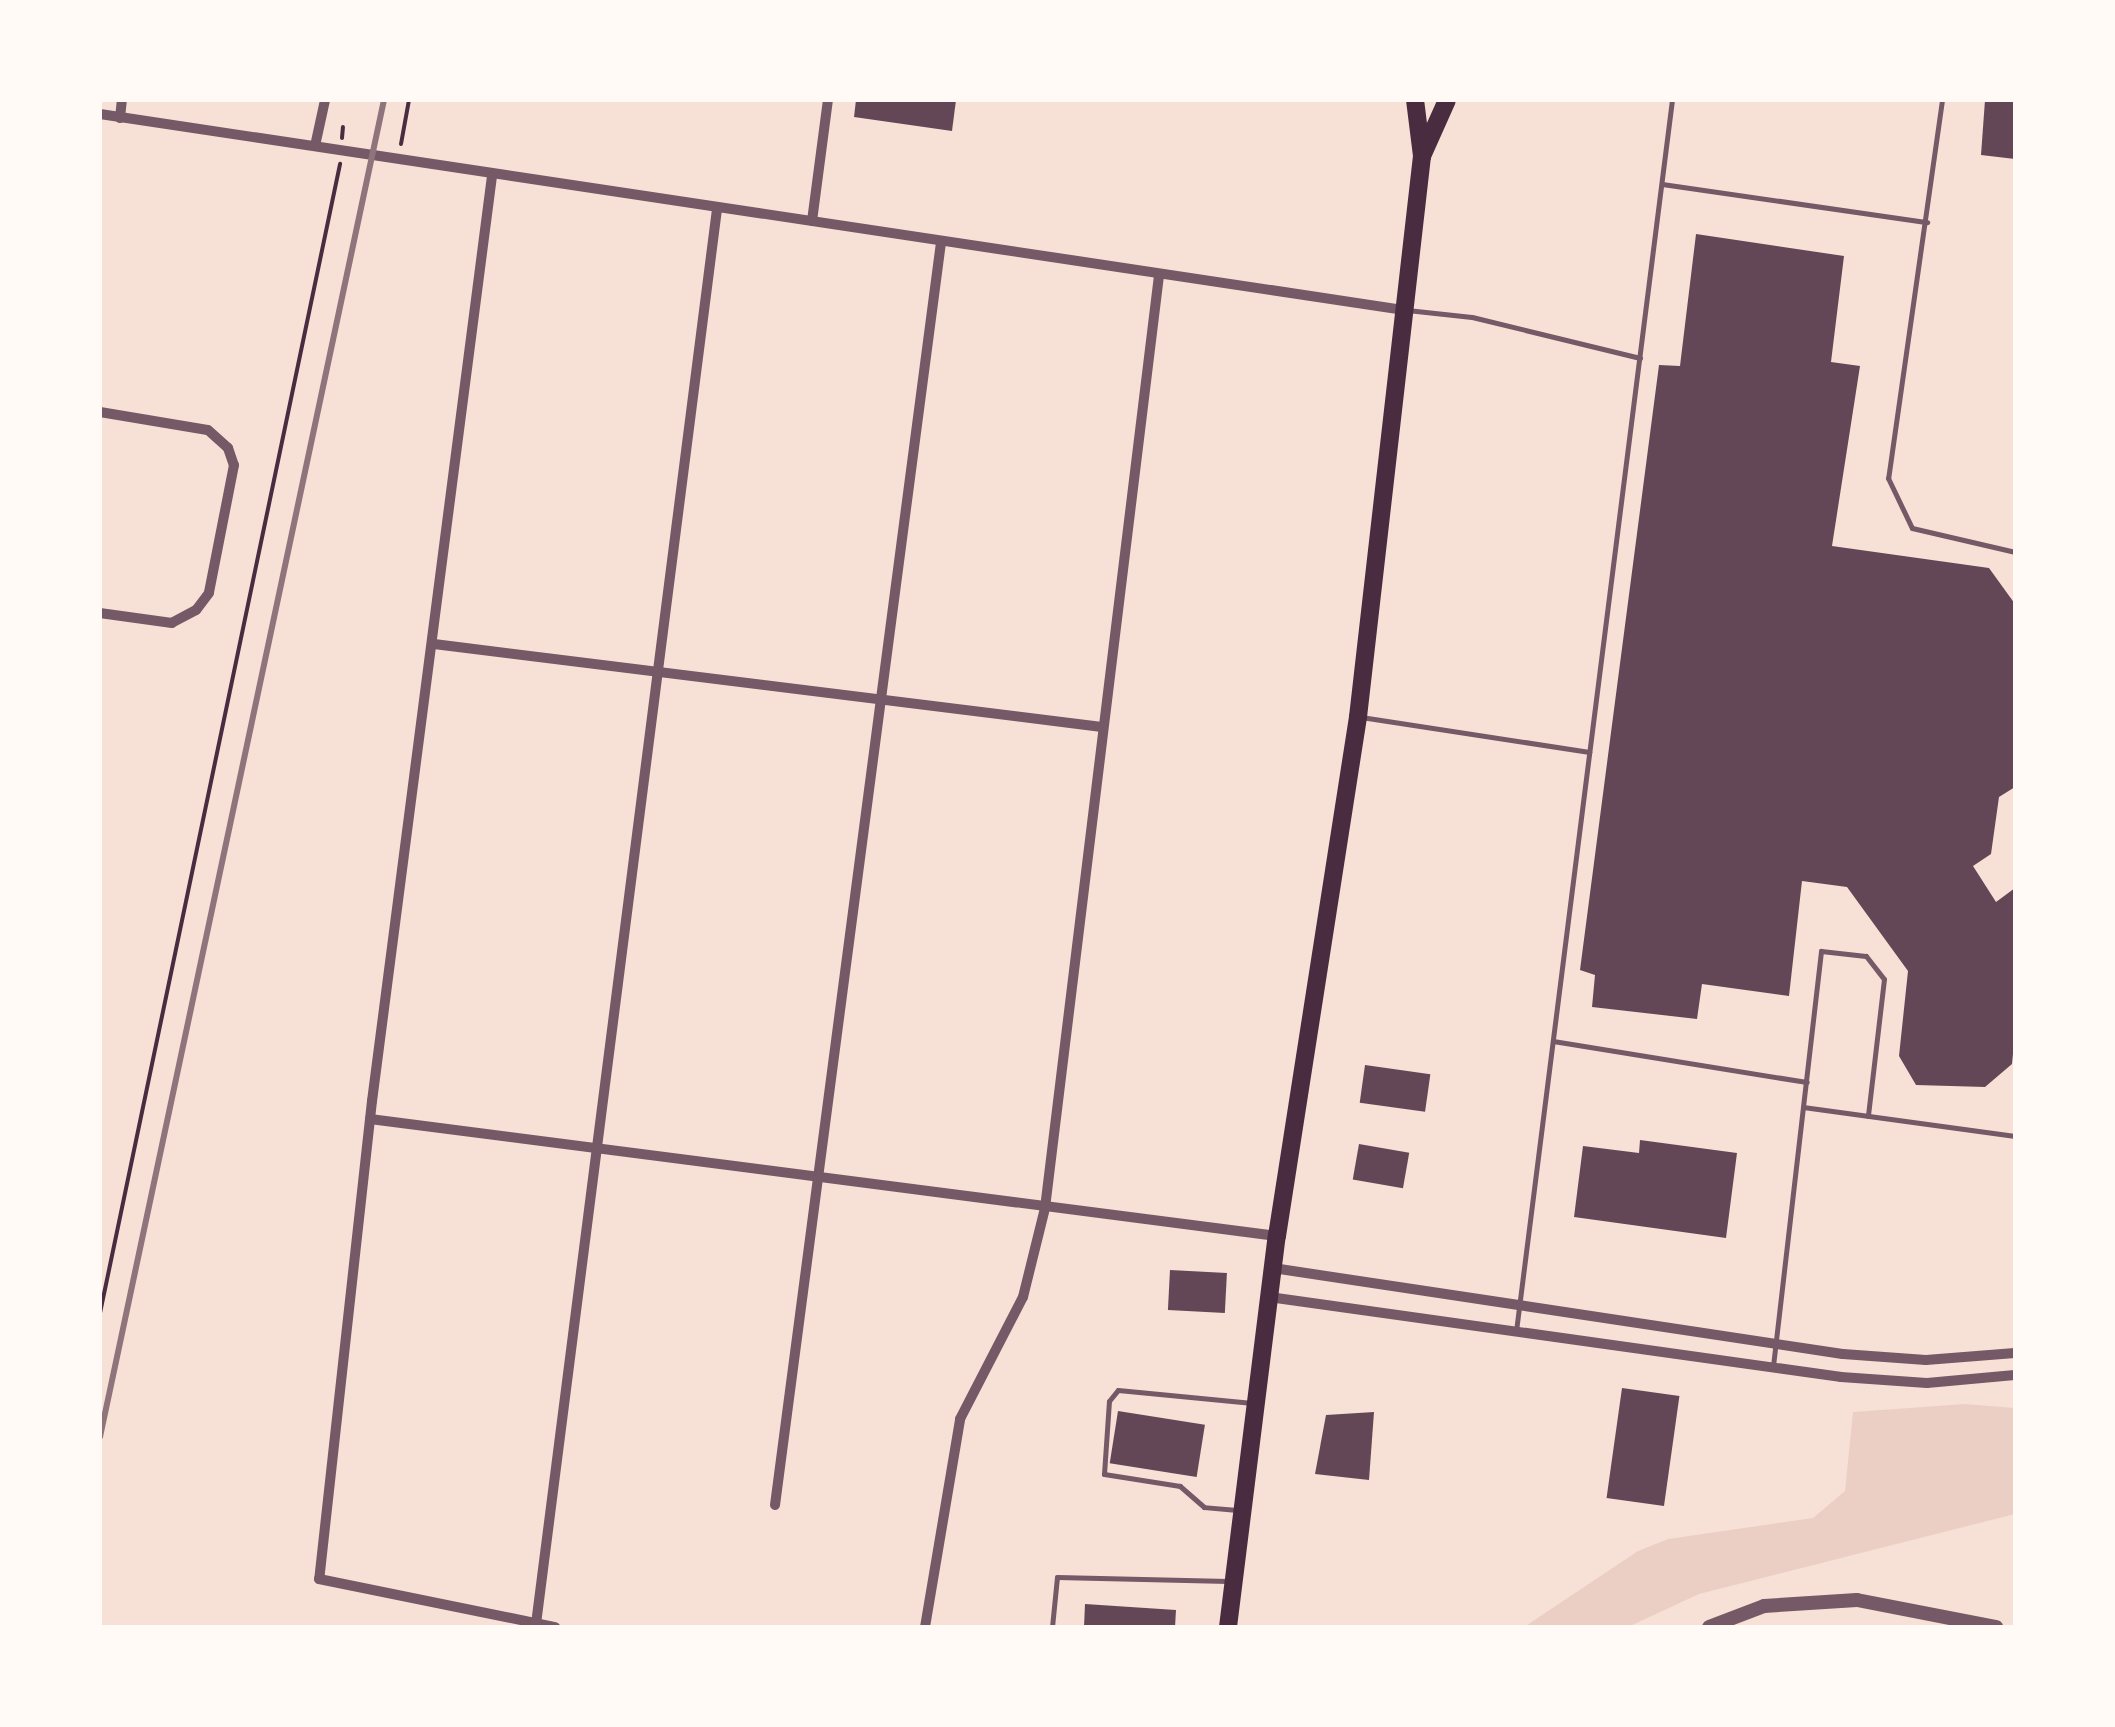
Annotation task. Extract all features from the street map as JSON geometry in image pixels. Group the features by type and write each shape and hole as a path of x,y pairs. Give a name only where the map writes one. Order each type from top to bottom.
{"main road":[{"path":"1228,1627 1277,1236 1358,717 1422,156 1415,100"},
{"path":"1422,156 1447,100"}],"street":[{"path":"120,118 122,100"},
{"path":"315,146 325,100"},
{"path":"812,221 828,100"},
{"path":"100,114 342,149 492,176 1404,310"},
{"path":"492,176 370,1120 319,1580 555,1627"},
{"path":"536,1624 717,209"},
{"path":"775,1506 822,1179 940,243"},
{"path":"925,1627 960,1419 1023,1296 1045,1208 1158,276"},
{"path":"100,412 208,430 228,448 234,465 209,593 196,610 172,623 100,613"},
{"path":"434,644 1102,727"},
{"path":"370,1120 598,1154 1277,1236"},
{"path":"1273,1268 1518,1310 1773,1346 1926,1360 2015,1352"},
{"path":"1270,1296 1772,1368 1926,1383 2015,1375"},
{"path":"1708,1627 1764,1606 1856,1600 1996,1627"}],"lane":[{"path":"1515,1334 1672,100"},
{"path":"1942,100 1926,222 1916,254 1888,478 1912,528 2015,552"},
{"path":"1662,184 1926,222"},
{"path":"1404,310 1472,318 1640,358"},
{"path":"1358,717 1589,752"},
{"path":"1772,1368 1821,951 1866,956 1884,979 1868,1116"},
{"path":"1552,1041 1806,1082"},
{"path":"1804,1107 2015,1136"},
{"path":"1242,1510 1204,1506 1180,1486 1104,1474 1109,1401 1118,1390 1256,1404"},
{"path":"1052,1627 1057,1576 1233,1581"}],"path":[{"path":"398,159 410,100"},
{"path":"100,1313 342,149"}],"shaded area":[{"path":"1965,1404 2015,1408 2015,1514 1699,1594 1628,1627 1524,1627 1638,1551 1668,1539 1813,1518 1845,1491 1853,1412"}],"building":[{"path":"856,100 956,100 952,131 854,117"},
{"path":"1985,100 2015,100 2015,159 1981,155"},
{"path":"1696,234 1844,256 1831,362 1860,366 1832,546 1989,568 2015,604 2015,787 1999,797 1991,854 1973,866 1996,902 2015,888 2015,1034 2012,1064 1985,1087 1916,1085 1899,1056 1908,971 1847,887 1802,881 1789,996 1702,984 1697,1019 1592,1007 1595,975 1580,970 1659,365 1680,366"},
{"path":"1365,1065 1430,1074 1425,1112 1360,1103"},
{"path":"1640,1140 1737,1153 1726,1238 1574,1217 1583,1146 1639,1153"},
{"path":"1359,1144 1409,1153 1403,1188 1353,1179"},
{"path":"1170,1270 1227,1273 1225,1313 1168,1310"},
{"path":"1622,1388 1679,1396 1664,1506 1607,1498"},
{"path":"1118,1411 1205,1425 1197,1477 1110,1463"},
{"path":"1374,1412 1369,1480 1315,1474 1326,1415"},
{"path":"1085,1604 1176,1610 1175,1627 1084,1627"}],"railway":[{"path":"100,1437 384,100"}]}
